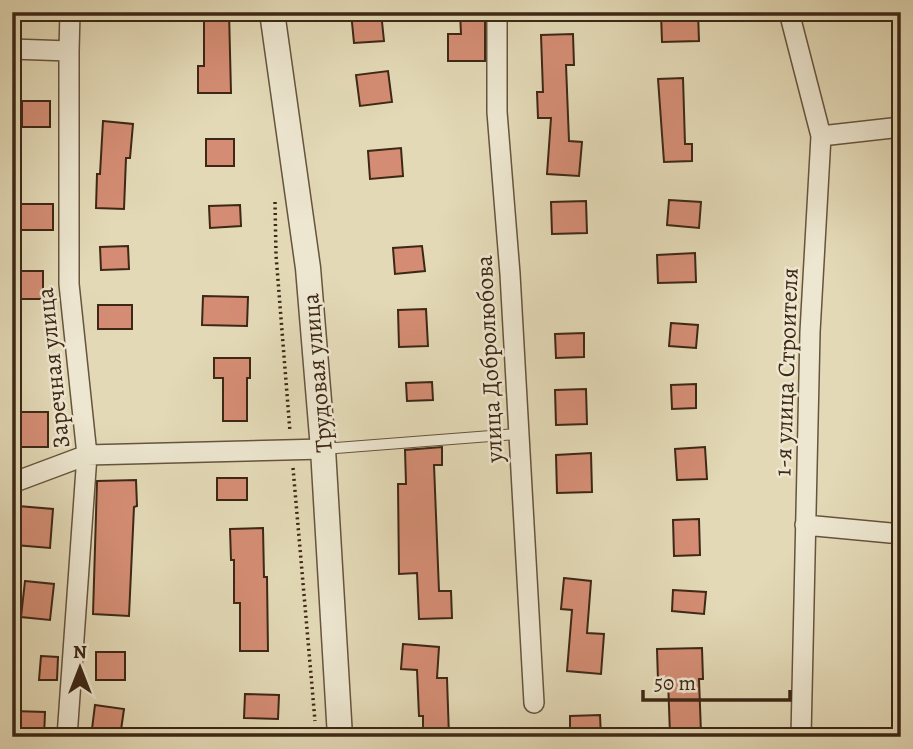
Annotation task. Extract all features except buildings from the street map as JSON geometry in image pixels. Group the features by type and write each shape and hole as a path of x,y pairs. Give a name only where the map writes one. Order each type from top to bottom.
{"street":[{"name":"Заречная улица","path":"66,737 87,455 68,284 70,12"},
{"name":"Трудовая улица","path":"272,12 309,268 340,737"},
{"name":"улица Добролюбова","path":"497,12 497,112 510,274 534,703"},
{"name":"1-я улица Строителя","path":"789,12 821,136 810,332 801,737"},
{"path":"12,50 69,51"},
{"path":"821,136 901,127"},
{"path":"12,483 87,455 323,449"},
{"path":"805,525 901,534"}],"lane":[{"path":"323,449 517,434"}],"path":[{"path":"275,190 276,255 316,724"}]}
